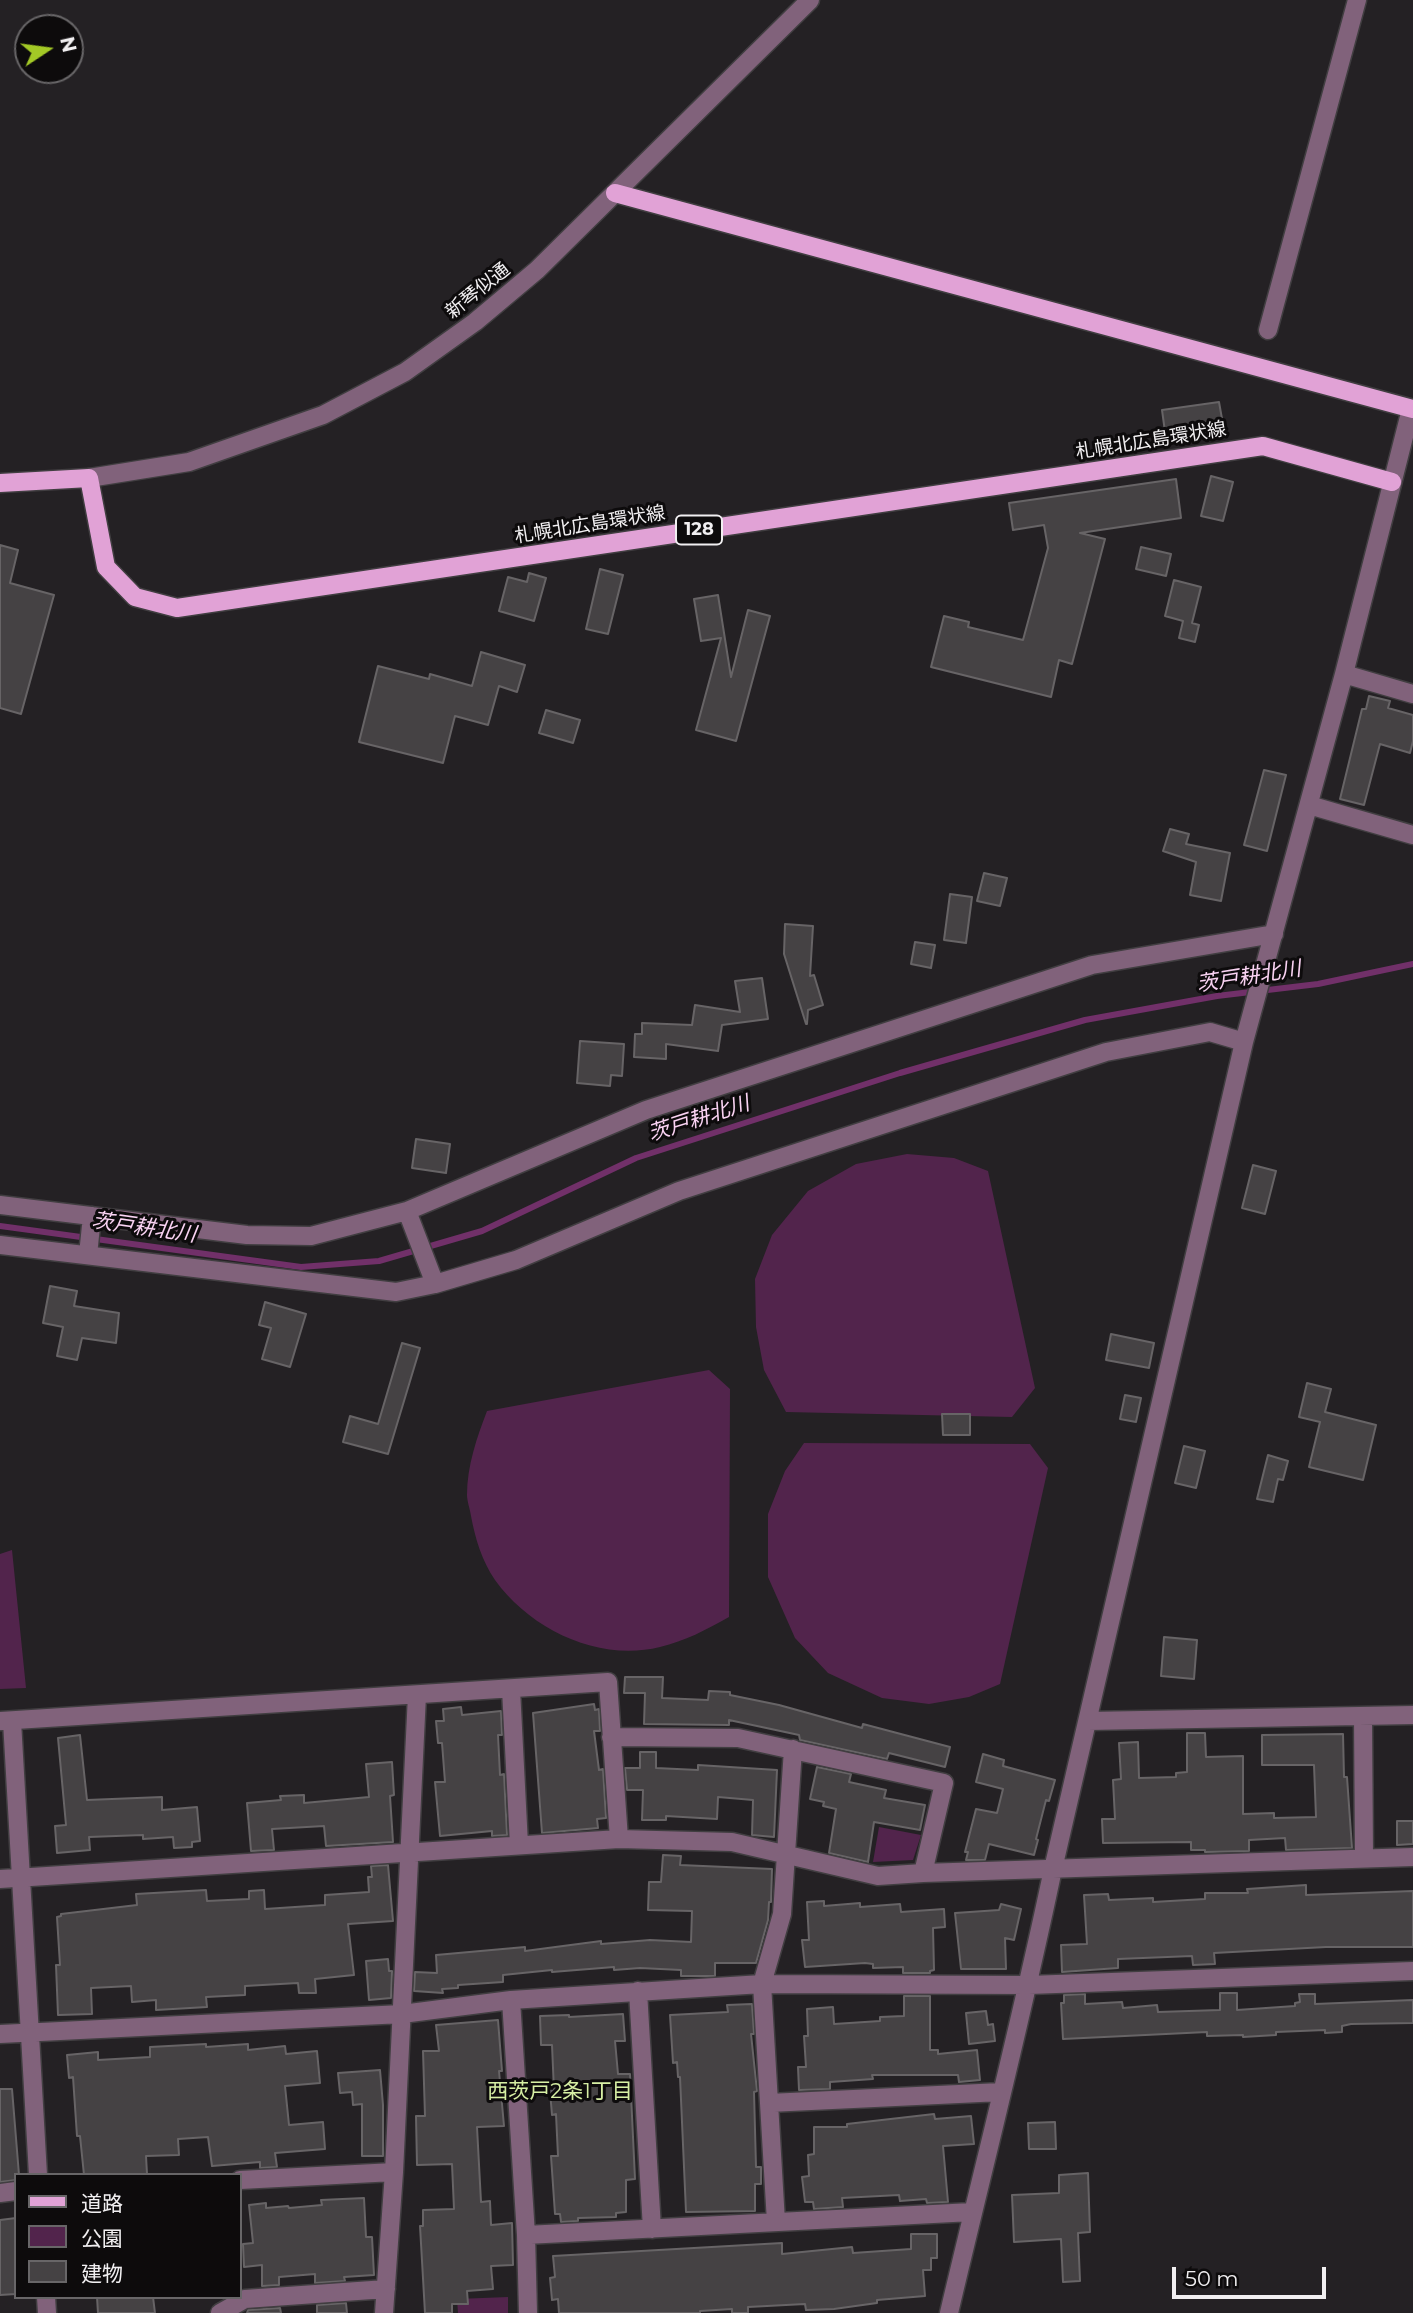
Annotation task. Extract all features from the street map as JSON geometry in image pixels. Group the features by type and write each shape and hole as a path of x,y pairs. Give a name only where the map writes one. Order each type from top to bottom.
{"main road":[{"path":"615,193 1412,409"},
{"name":"札幌北広島環状線","path":"89,478 106,567 135,597 177,608 1263,446 1392,482"},
{"path":"0,483 89,478"}],"street":[{"name":"新琴似通","path":"89,478 189,462 323,415 405,372 475,322 537,270 810,0"},
{"path":"1268,330 1357,0"},
{"path":"949,2313 1029,1985 1053,1869 1244,1042 1344,674 1412,409"},
{"path":"1344,674 1413,694"},
{"path":"1309,805 1413,835"},
{"path":"0,1205 92,1221 247,1236 311,1236 407,1211 646,1110 1092,965 1274,934"},
{"path":"0,1244 89,1250 396,1292 435,1284 516,1259 679,1191 1107,1052 1210,1032 1244,1042"},
{"path":"407,1211 435,1284"},
{"path":"89,1250 92,1221"},
{"path":"38,2173 23,1878 6,1721 608,1682 620,1839"},
{"path":"511,1689 520,1845"},
{"path":"384,2313 394,2172 417,1695"},
{"path":"1088,1721 1413,1715"},
{"path":"1363,1717 1364,1857"},
{"path":"611,1737 738,1738 944,1783 923,1873"},
{"path":"776,2222 762,1984 782,1914 793,1749"},
{"path":"0,1879 620,1839 732,1842 878,1876 1413,1857"},
{"path":"0,2035 402,2014 511,2000 762,1984 1029,1985 1413,1971"},
{"path":"638,1991 652,2229"},
{"path":"511,2000 526,2235 528,2313"},
{"path":"769,2102 1001,2092"},
{"path":"242,2180 394,2172"},
{"path":"526,2235 972,2212"},
{"path":"220,2313 245,2299 386,2289"}],"green space":[{"path":"907,1154 954,1158 988,1171 1035,1388 1012,1417 786,1412 764,1370 756,1327 755,1279 772,1235 808,1191 856,1164"},
{"path":"709,1370 730,1389 729,1617 678,1642 637,1650 614,1650 590,1646 568,1638 527,1614 490,1573 475,1533 467,1500 473,1452 487,1411"},
{"path":"804,1443 1030,1444 1048,1468 1000,1684 969,1697 929,1704 882,1698 828,1673 795,1638 768,1577 768,1514 785,1471"},
{"path":"12,1550 26,1688 0,1689 0,1554"},
{"path":"879,1827 921,1835 913,1860 873,1862"},
{"path":"508,2297 508,2313 458,2313 457,2299"}],"building":[{"path":"1219,402 1224,430 1166,439 1162,410"},
{"path":"1211,476 1233,482 1223,521 1201,516"},
{"path":"1176,479 1181,518 1080,533 1105,539 1072,664 1059,660 1051,697 931,667 944,616 969,622 968,627 1023,640 1048,548 1044,525 1013,530 1009,503"},
{"path":"0,545 18,550 10,583 54,595 21,714 0,708"},
{"path":"1141,547 1171,554 1166,576 1136,569"},
{"path":"600,569 623,575 608,634 586,629"},
{"path":"529,573 546,578 534,621 499,611 508,577 527,582"},
{"path":"1174,580 1201,587 1192,623 1199,625 1195,642 1179,638 1183,621 1165,616"},
{"path":"718,595 731,677 748,610 770,616 736,741 696,730 721,638 701,641 694,599"},
{"path":"481,652 525,665 517,692 499,686 488,725 455,716 443,763 359,742 378,666 429,679 430,674 472,686"},
{"path":"1369,696 1390,701 1388,708 1413,715 1413,741 1410,753 1380,744 1364,805 1340,799 1362,709 1366,709"},
{"path":"546,710 580,720 573,743 539,733"},
{"path":"1264,770 1286,775 1267,851 1244,845"},
{"path":"1170,829 1189,834 1186,844 1230,853 1221,901 1190,895 1196,862 1163,851"},
{"path":"984,873 1007,878 1000,906 977,901"},
{"path":"950,894 972,897 966,943 944,940"},
{"path":"785,924 813,926 810,976 814,975 823,1005 808,1010 807,1024 784,954"},
{"path":"915,942 935,945 931,968 911,964"},
{"path":"762,978 768,1019 722,1025 718,1051 666,1044 666,1059 634,1057 635,1034 642,1034 642,1023 692,1025 695,1005 740,1012 735,981"},
{"path":"580,1041 624,1044 622,1076 611,1075 610,1086 577,1083"},
{"path":"416,1139 450,1144 446,1173 412,1168"},
{"path":"1253,1165 1276,1171 1265,1214 1242,1208"},
{"path":"50,1286 77,1291 74,1306 119,1313 116,1343 82,1338 77,1360 57,1356 63,1327 43,1323"},
{"path":"265,1302 306,1314 290,1367 262,1359 271,1328 259,1325"},
{"path":"1111,1334 1154,1343 1149,1368 1106,1360"},
{"path":"402,1343 420,1348 388,1454 343,1442 350,1416 378,1424"},
{"path":"1307,1383 1331,1389 1325,1412 1376,1425 1363,1480 1309,1467 1320,1422 1299,1417"},
{"path":"1125,1395 1141,1398 1136,1422 1120,1419"},
{"path":"942,1414 970,1414 970,1435 943,1435"},
{"path":"1184,1446 1205,1451 1196,1488 1175,1483"},
{"path":"1268,1455 1288,1461 1283,1480 1278,1479 1273,1502 1257,1499"},
{"path":"1164,1637 1197,1640 1194,1679 1161,1676"},
{"path":"625,1677 663,1677 662,1698 708,1700 709,1691 730,1692 730,1695 779,1705 862,1728 863,1724 950,1747 945,1767 889,1753 887,1759 800,1740 799,1735 729,1720 729,1725 644,1724 645,1693 624,1693"},
{"path":"594,1704 595,1710 599,1709 600,1731 594,1731 599,1770 603,1769 606,1818 597,1819 598,1828 542,1833 533,1713"},
{"path":"461,1707 462,1715 501,1711 502,1735 498,1735 500,1775 504,1774 507,1835 492,1836 492,1831 440,1836 435,1782 445,1782 442,1743 438,1743 436,1721 444,1721 443,1709"},
{"path":"1187,1733 1205,1733 1206,1757 1243,1756 1243,1814 1274,1813 1274,1818 1316,1817 1314,1765 1262,1765 1262,1735 1343,1734 1344,1777 1347,1777 1352,1848 1286,1850 1285,1838 1249,1840 1249,1851 1191,1850 1191,1842 1103,1843 1102,1819 1115,1819 1113,1780 1121,1779 1119,1743 1138,1742 1139,1778 1176,1777 1176,1773 1187,1772"},
{"path":"80,1735 87,1800 162,1797 162,1810 197,1807 200,1841 192,1842 192,1847 174,1848 173,1837 89,1837 90,1850 57,1853 55,1826 66,1825 58,1738"},
{"path":"640,1752 656,1752 656,1768 698,1770 698,1765 777,1770 774,1837 752,1835 753,1800 718,1797 717,1819 666,1816 666,1820 642,1820 643,1790 627,1790 625,1768 640,1768"},
{"path":"983,1754 1004,1760 1003,1766 1055,1780 1049,1801 1046,1800 1034,1855 989,1844 985,1860 966,1860 968,1852 965,1852 976,1809 997,1813 1003,1789 976,1782"},
{"path":"392,1762 394,1795 390,1796 393,1842 326,1846 324,1826 272,1829 274,1850 251,1851 247,1803 281,1800 280,1796 304,1795 304,1803 369,1797 366,1764"},
{"path":"817,1767 851,1774 849,1782 886,1790 884,1798 925,1805 920,1830 874,1822 868,1862 829,1853 836,1809 823,1806 824,1802 810,1799"},
{"path":"1397,1821 1413,1821 1413,1844 1397,1845"},
{"path":"663,1855 681,1856 680,1865 772,1869 768,1920 756,1963 715,1963 715,1976 681,1976 681,1970 614,1970 614,1967 552,1970 503,1975 503,1982 458,1985 458,1988 442,1989 443,1993 414,1991 415,1972 437,1973 436,1955 525,1947 525,1951 601,1941 601,1944 650,1940 691,1942 692,1911 648,1910 649,1882 661,1882"},
{"path":"388,1865 393,1921 348,1924 354,1975 315,1979 316,1993 299,1993 298,1983 245,1986 245,1995 206,1997 207,2007 156,2010 156,2000 132,2002 131,1986 91,1988 92,2014 58,2015 56,1965 60,1965 57,1917 61,1914 137,1905 136,1894 206,1890 207,1901 249,1899 249,1891 264,1890 265,1909 325,1905 325,1895 369,1892 368,1877 372,1877 371,1866"},
{"path":"1306,1885 1306,1895 1413,1891 1413,1947 1326,1947 1214,1953 1215,1964 1193,1965 1192,1956 1118,1959 1118,1968 1062,1972 1061,1945 1087,1944 1084,1895 1108,1894 1109,1900 1153,1898 1153,1902 1205,1899 1205,1893 1248,1893 1247,1889"},
{"path":"824,1901 824,1906 900,1904 901,1912 944,1909 945,1927 933,1928 934,1970 930,1973 903,1973 903,1967 873,1968 873,1964 865,1963 805,1967 802,1940 809,1940 807,1902"},
{"path":"1001,1904 1021,1909 1014,1940 1005,1938 1006,1969 961,1969 955,1913 999,1910"},
{"path":"388,1959 389,1971 392,1971 391,1998 369,2000 366,1961"},
{"path":"1220,1993 1237,1993 1237,2010 1295,2006 1295,2003 1300,2002 1299,1994 1315,1994 1315,2004 1413,2000 1413,2023 1351,2024 1342,2026 1342,2032 1276,2032 1276,2035 1243,2037 1207,2036 1207,2032 1063,2039 1061,2003 1064,2003 1064,1995 1085,1994 1085,2004 1122,2002 1123,2008 1157,2005 1158,2012 1220,2010"},
{"path":"904,1996 930,1996 930,2050 938,2050 938,2054 977,2050 980,2080 959,2082 958,2075 872,2075 873,2079 830,2082 830,2089 799,2090 798,2067 806,2067 804,2036 808,2036 807,2009 833,2007 834,2024 880,2021 880,2017 904,2016"},
{"path":"752,2004 754,2034 751,2034 757,2091 754,2092 756,2167 761,2167 761,2184 755,2184 755,2211 686,2212 680,2077 677,2062 673,2063 670,2015 728,2012 727,2005"},
{"path":"986,2011 988,2025 993,2024 995,2041 969,2044 966,2013"},
{"path":"623,2014 625,2041 615,2041 618,2074 630,2074 635,2179 626,2180 626,2212 616,2213 616,2217 578,2218 578,2221 561,2222 560,2214 555,2214 551,2156 558,2156 556,2114 552,2115 550,2091 554,2091 552,2045 541,2045 540,2016"},
{"path":"498,2020 504,2126 477,2127 481,2202 490,2201 491,2225 512,2223 513,2265 491,2266 493,2289 467,2291 468,2304 452,2304 452,2313 425,2313 420,2226 423,2226 423,2210 454,2209 452,2164 417,2165 416,2116 425,2116 423,2051 439,2051 436,2025"},
{"path":"248,2044 248,2050 285,2046 286,2054 317,2051 320,2083 285,2086 289,2125 323,2122 325,2149 275,2153 277,2167 260,2168 260,2162 212,2166 208,2137 178,2139 179,2155 146,2156 147,2173 84,2173 80,2136 77,2136 73,2077 69,2078 67,2055 98,2052 98,2060 150,2057 150,2047"},
{"path":"380,2070 383,2156 362,2156 362,2104 353,2105 352,2092 340,2093 338,2073"},
{"path":"0,2089 12,2089 19,2173 14,2173 14,2180 0,2182"},
{"path":"934,2114 935,2119 971,2116 974,2144 943,2146 948,2202 927,2203 926,2199 900,2201 899,2195 842,2198 843,2207 814,2209 813,2202 805,2202 802,2177 809,2176 808,2155 814,2154 814,2127 847,2127 847,2124"},
{"path":"1055,2122 1056,2149 1029,2149 1028,2123"},
{"path":"1088,2173 1090,2232 1078,2233 1080,2281 1063,2282 1061,2239 1014,2242 1012,2195 1059,2193 1059,2175"},
{"path":"364,2198 366,2237 372,2237 374,2275 315,2283 315,2274 279,2277 279,2285 262,2286 262,2265 244,2267 243,2244 253,2243 249,2205 266,2203 266,2208 289,2208 322,2205 321,2200"},
{"path":"14,2218 14,2294 0,2295 0,2220"},
{"path":"911,2234 937,2234 937,2258 931,2258 931,2270 923,2270 925,2296 877,2300 877,2303 834,2309 806,2310 805,2304 748,2307 748,2313 732,2313 732,2309 700,2313 559,2313 558,2299 552,2300 550,2278 555,2277 553,2256 782,2243 782,2254 852,2247 853,2253 911,2249"},
{"path":"97,2299 153,2299 155,2313 98,2313"},
{"path":"346,2303 347,2313 317,2313 317,2305"},
{"path":"280,2308 281,2313 247,2313 248,2310"}],"waterway":[{"name":"茨戸耕北川","path":"0,1226 301,1267 379,1261 482,1231 636,1158 900,1073 1085,1020 1217,996 1318,984 1413,964"}],"district":[{"name":"西茨戸2条1丁目","path":"560,2092"}]}
